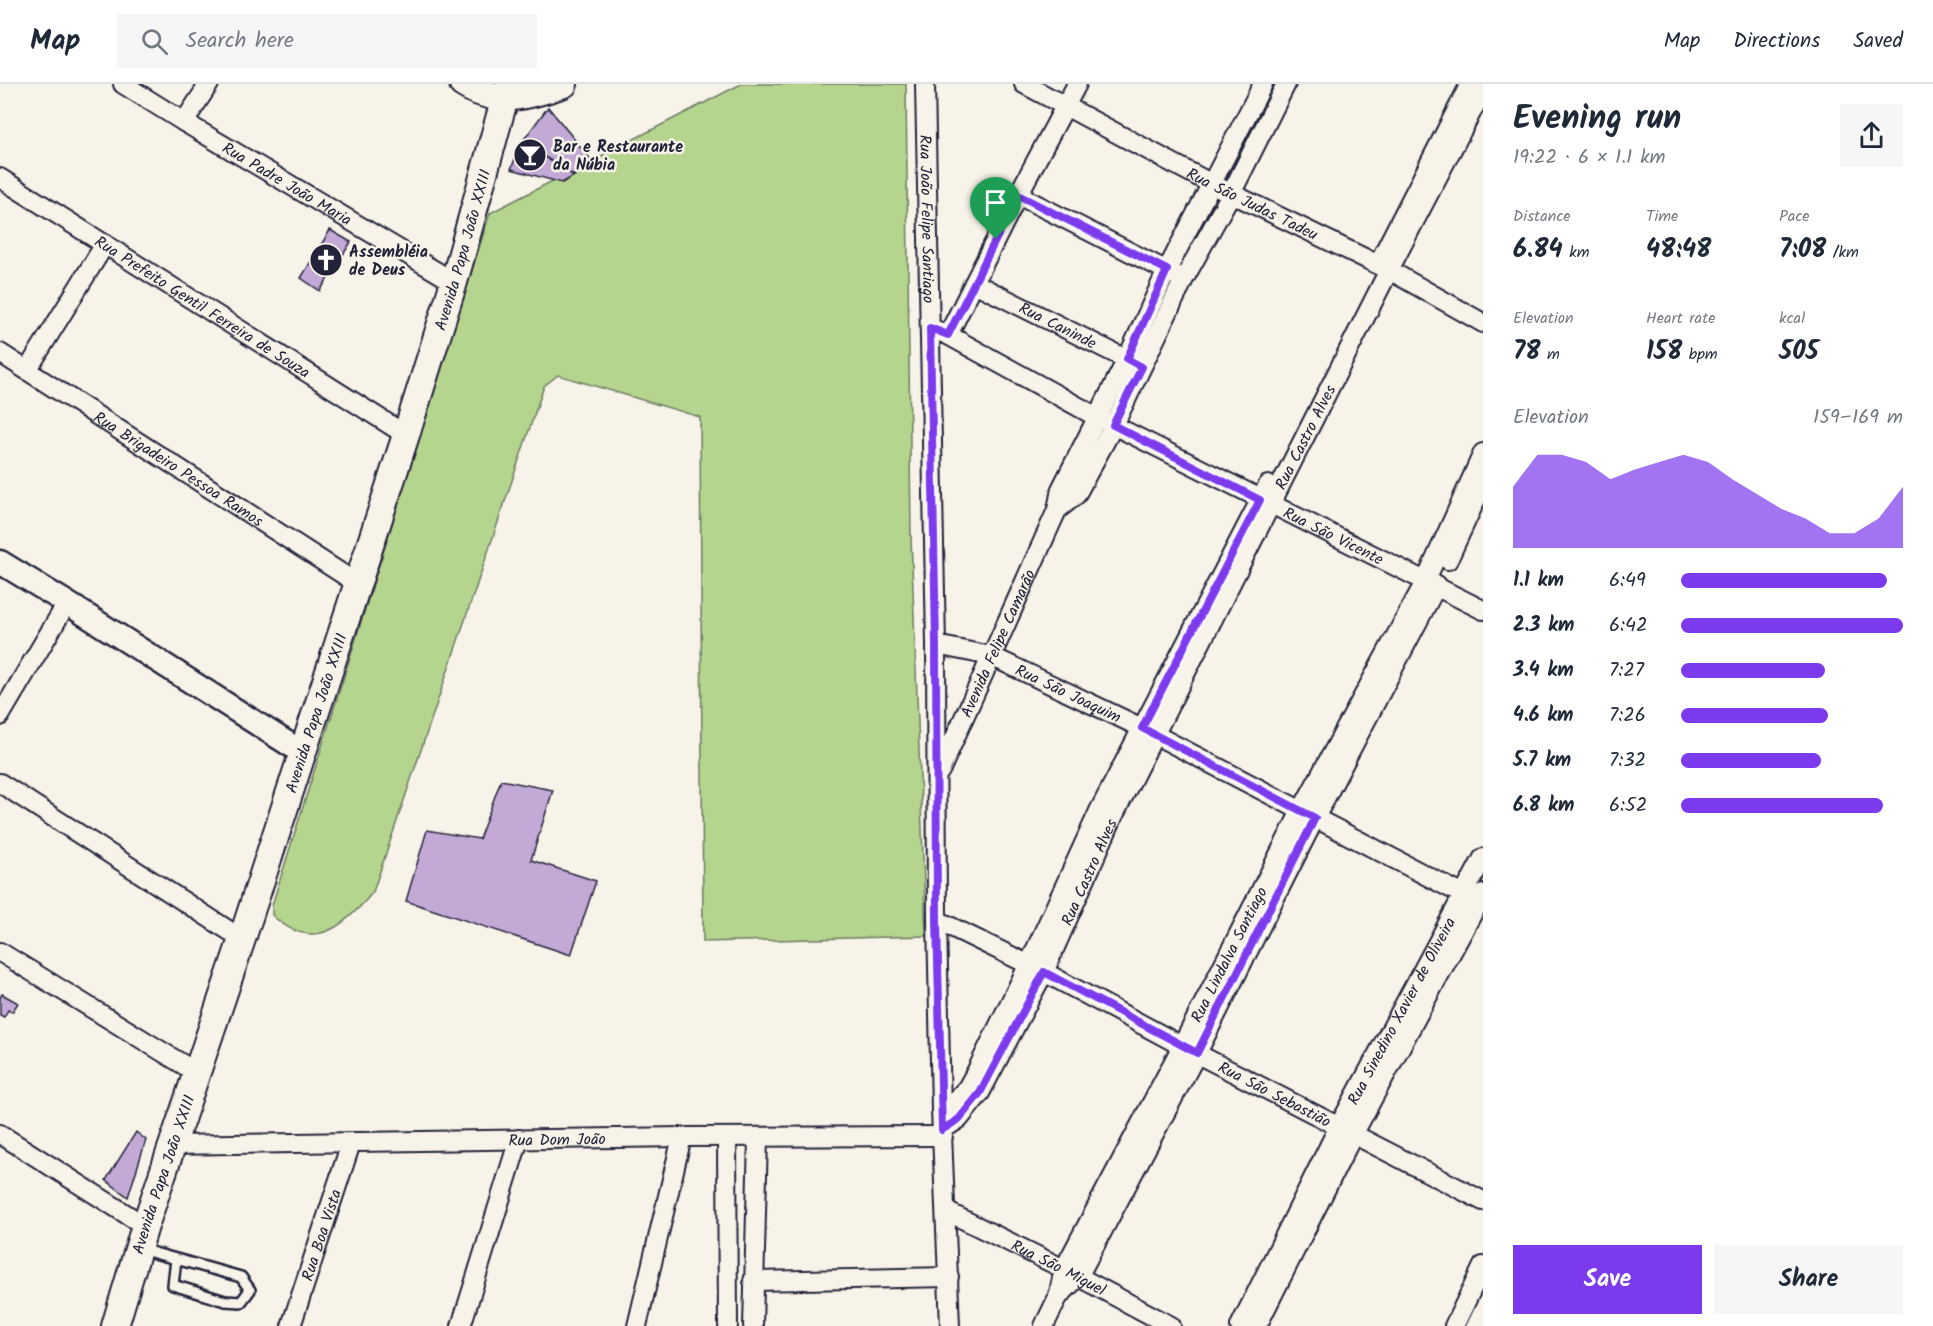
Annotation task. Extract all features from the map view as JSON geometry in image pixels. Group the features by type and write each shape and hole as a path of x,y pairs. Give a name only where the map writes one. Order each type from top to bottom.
{"main road":[{"path":"463,84 480,94 511,90 530,96 564,84"},
{"name":"Avenida Papa João XXIII","path":"115,1326 171,1145 242,939 406,435 511,90"}],"street":[{"name":"Rua Padre João Maria","path":"123,84 454,282"},
{"path":"184,122 209,84"},
{"name":"Rua João Felipe Santiago","path":"925,84 936,645 937,920 941,1110 950,1326"},
{"name":"Rua São Judas Tadeu","path":"1024,84 1231,194 1383,268 1483,323"},
{"name":"Rua João Felipe Santiago","path":"948,335 1077,84"},
{"name":"Avenida Felipe Camarão","path":"1135,363 1167,270 1263,84"},
{"name":"Avenida Felipe Camarão","path":"937,777 1057,510 1061,489 1105,421 1135,363 1184,279 1231,194 1286,84"},
{"name":"Rua Castro Alves","path":"942,1133 959,1119 980,1093 1106,814 1383,268 1470,84"},
{"name":"Rua Castro Alves","path":"1383,268 1483,90"},
{"name":"Rua Prefeito Gentil Ferreira de Souza","path":"0,178 406,435"},
{"path":"1018,195 1184,279"},
{"path":"28,369 105,244"},
{"name":"Rua Caninde","path":"974,283 1135,363"},
{"name":"Rua São Vicente","path":"930,328 948,335 1105,421 1483,610"},
{"name":"Rua Brigadeiro Pessoa Ramos","path":"0,352 358,584"},
{"name":"Rua Lindalva Santiago","path":"1431,584 1483,453"},
{"name":"Rua Lindalva Santiago","path":"1044,1326 1308,815 1483,484"},
{"path":"0,562 303,753"},
{"path":"0,716 67,603"},
{"name":"Rua São Joaquim","path":"936,645 991,656 1148,731 1308,815 1477,899"},
{"path":"0,783 242,939"},
{"name":"Rua Sinedino Xavier de Oliveira","path":"1240,1326 1347,1129 1477,899 1483,858"},
{"name":"Rua São Sebastião","path":"937,920 1037,968 1483,1201"},
{"path":"0,952 197,1073"},
{"name":"Rua Castro Alves","path":"941,1110 955,1101 967,1088 1037,968"},
{"name":"Rua Sinedino Xavier de Oliveira","path":"1257,1326 1347,1129"},
{"name":"Rua Dom João","path":"171,1145 682,1137 758,1138 942,1133"},
{"path":"0,1134 141,1237"},
{"path":"637,1326 682,1137"},
{"path":"727,1138 728,1326"},
{"path":"753,1326 758,1138"},
{"path":"461,1326 519,1139"},
{"name":"Rua Boa Vista","path":"291,1326 351,1143"},
{"name":"Rua São Miguel","path":"946,1211 1171,1326"},
{"path":"1454,1326 1483,1266"},
{"path":"753,1281 949,1277"}],"lane":[{"path":"141,1237 176,1259 241,1277 249,1290 241,1302 225,1301 173,1285 176,1259"}],"green space":[{"path":"741,84 906,84 911,537 926,936 703,942 700,417 558,375 544,386 373,892 351,916 327,931 314,934 301,933 287,927 272,915 272,905 490,213"}],"building":[{"path":"548,107 592,161 574,176 522,142"},
{"name":"Bar e Restaurante da Núbia","path":"522,142 574,176 562,183 511,169"},
{"name":"Assembléia de Deus","path":"330,230 351,242 320,291 301,278"},
{"path":"501,780 553,790 531,860 596,881 571,955 406,901 427,830 479,839"},
{"path":"2,994 18,1003 12,1012 8,1010 4,1017 0,1015"},
{"path":"136,1132 146,1140 128,1197 106,1180"}],"place":[{"name":"Bar e Restaurante da Núbia","path":"530,155"},
{"name":"Assembléia de Deus","path":"326,260"}],"route":[{"path":"1018,195 1167,270 1127,359 1142,367 1113,425 1260,500 1142,728 1315,818 1197,1053 1044,972 980,1093 959,1119 942,1130 937,920 936,645 930,328 948,335 996,239 1018,195"}]}
